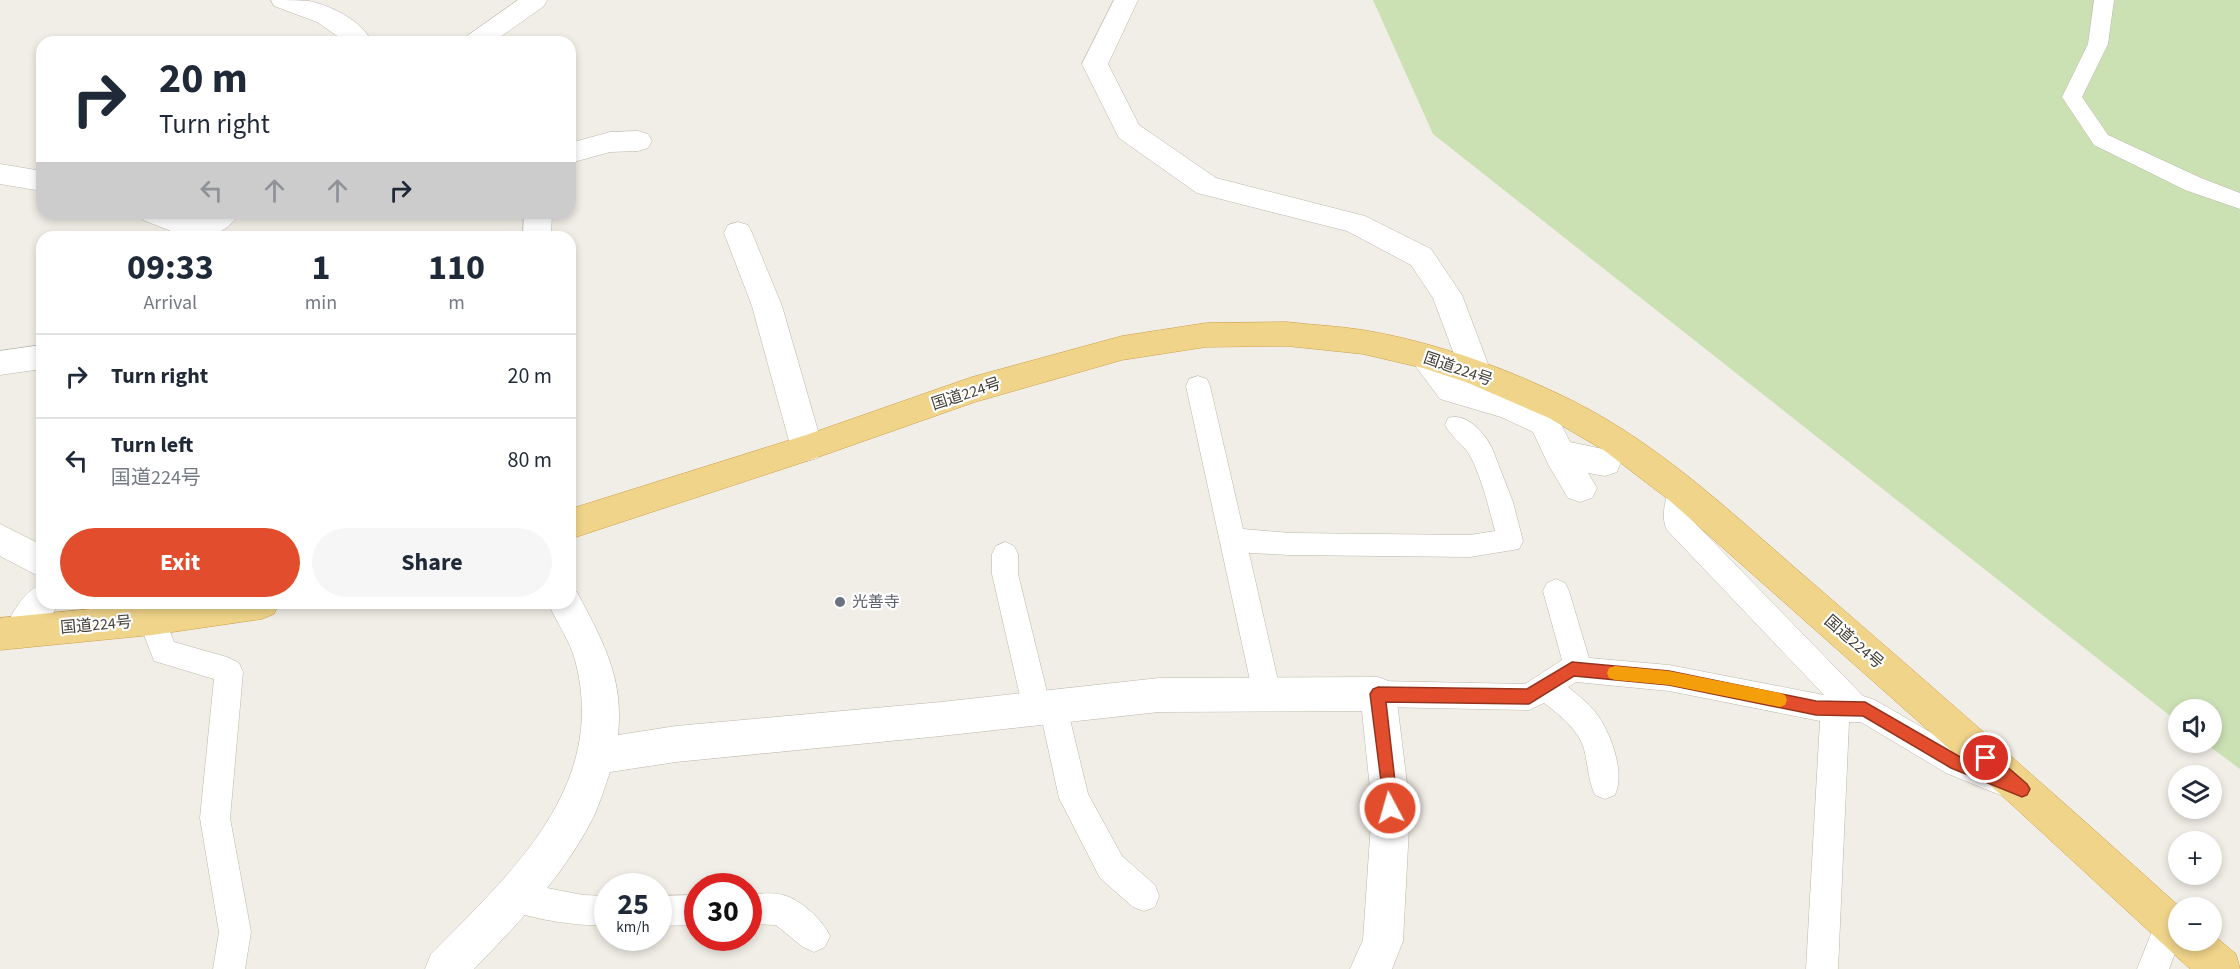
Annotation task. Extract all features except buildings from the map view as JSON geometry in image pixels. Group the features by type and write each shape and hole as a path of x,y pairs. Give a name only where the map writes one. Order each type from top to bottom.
{"highway":[{"name":"国道224号","path":"576,522 807,448 972,390 1122,348 1206,335 1287,334 1363,342 1423,356 1475,372 1560,410 1616,442 1681,490 2022,789 2168,923"},
{"name":"国道224号","path":"10,633 152,620 223,609"},
{"name":"国道224号","path":"2200,951 2221,969"}],"street":[{"path":"283,0 326,16 355,36"},
{"path":"485,36 536,0"},
{"path":"1126,0 1095,63 1129,131 1207,186 1355,223 1421,257 1447,295 1475,372"},
{"path":"576,151 610,142 638,141"},
{"path":"1,174 36,180"},
{"path":"165,219 190,231"},
{"path":"197,231 216,219"},
{"path":"738,233 743,250 761,289 779,344 807,448"},
{"path":"1423,356 1451,390 1509,406 1545,423 1559,454 1580,488"},
{"path":"0,363 36,358"},
{"path":"1559,454 1605,462"},
{"path":"0,539 36,560"},
{"path":"10,633 36,606"},
{"path":"446,969 516,897 559,843 583,801 599,756 602,708 594,658 568,609"},
{"path":"599,756 676,744 1159,695 1378,694 1390,808 1383,941 1371,969"}],"lane":[{"path":"2104,0 2098,44 2072,97 2101,140 2193,184 2240,201"},
{"path":"1198,386 1267,694"},
{"path":"1232,540 1290,544 1470,546 1510,541 1500,502 1479,448 1457,425"},
{"path":"1681,490 1676,522 1846,709 1822,969"},
{"path":"1005,554 1007,584 1074,798 1111,867 1144,896"},
{"path":"1556,591 1579,670"},
{"path":"152,620 164,652 217,666 229,672 215,818 235,933 229,969"},
{"path":"1378,694 1529,697 1572,669 1669,678 1816,708 1865,709 1956,763 2022,789"},
{"path":"1545,686 1576,710 1590,725 1600,750 1605,785"},
{"path":"516,897 594,910"},
{"path":"762,909 782,910 814,936"},
{"path":"2153,969 2168,948"}],"green space":[{"path":"1373,0 2240,0 2240,769 2218,753 2222,753 2222,699 2168,699 2168,714 1433,134"}],"slow traffic":[{"path":"1615,673 1669,678 1780,700"}],"place":[{"name":"光善寺","path":"840,602"}],"route":[{"path":"1390,808 1378,694 1529,697 1572,669 1669,678 1757,694 1816,708 1865,709 1956,763 2022,789 1986,758"}]}
